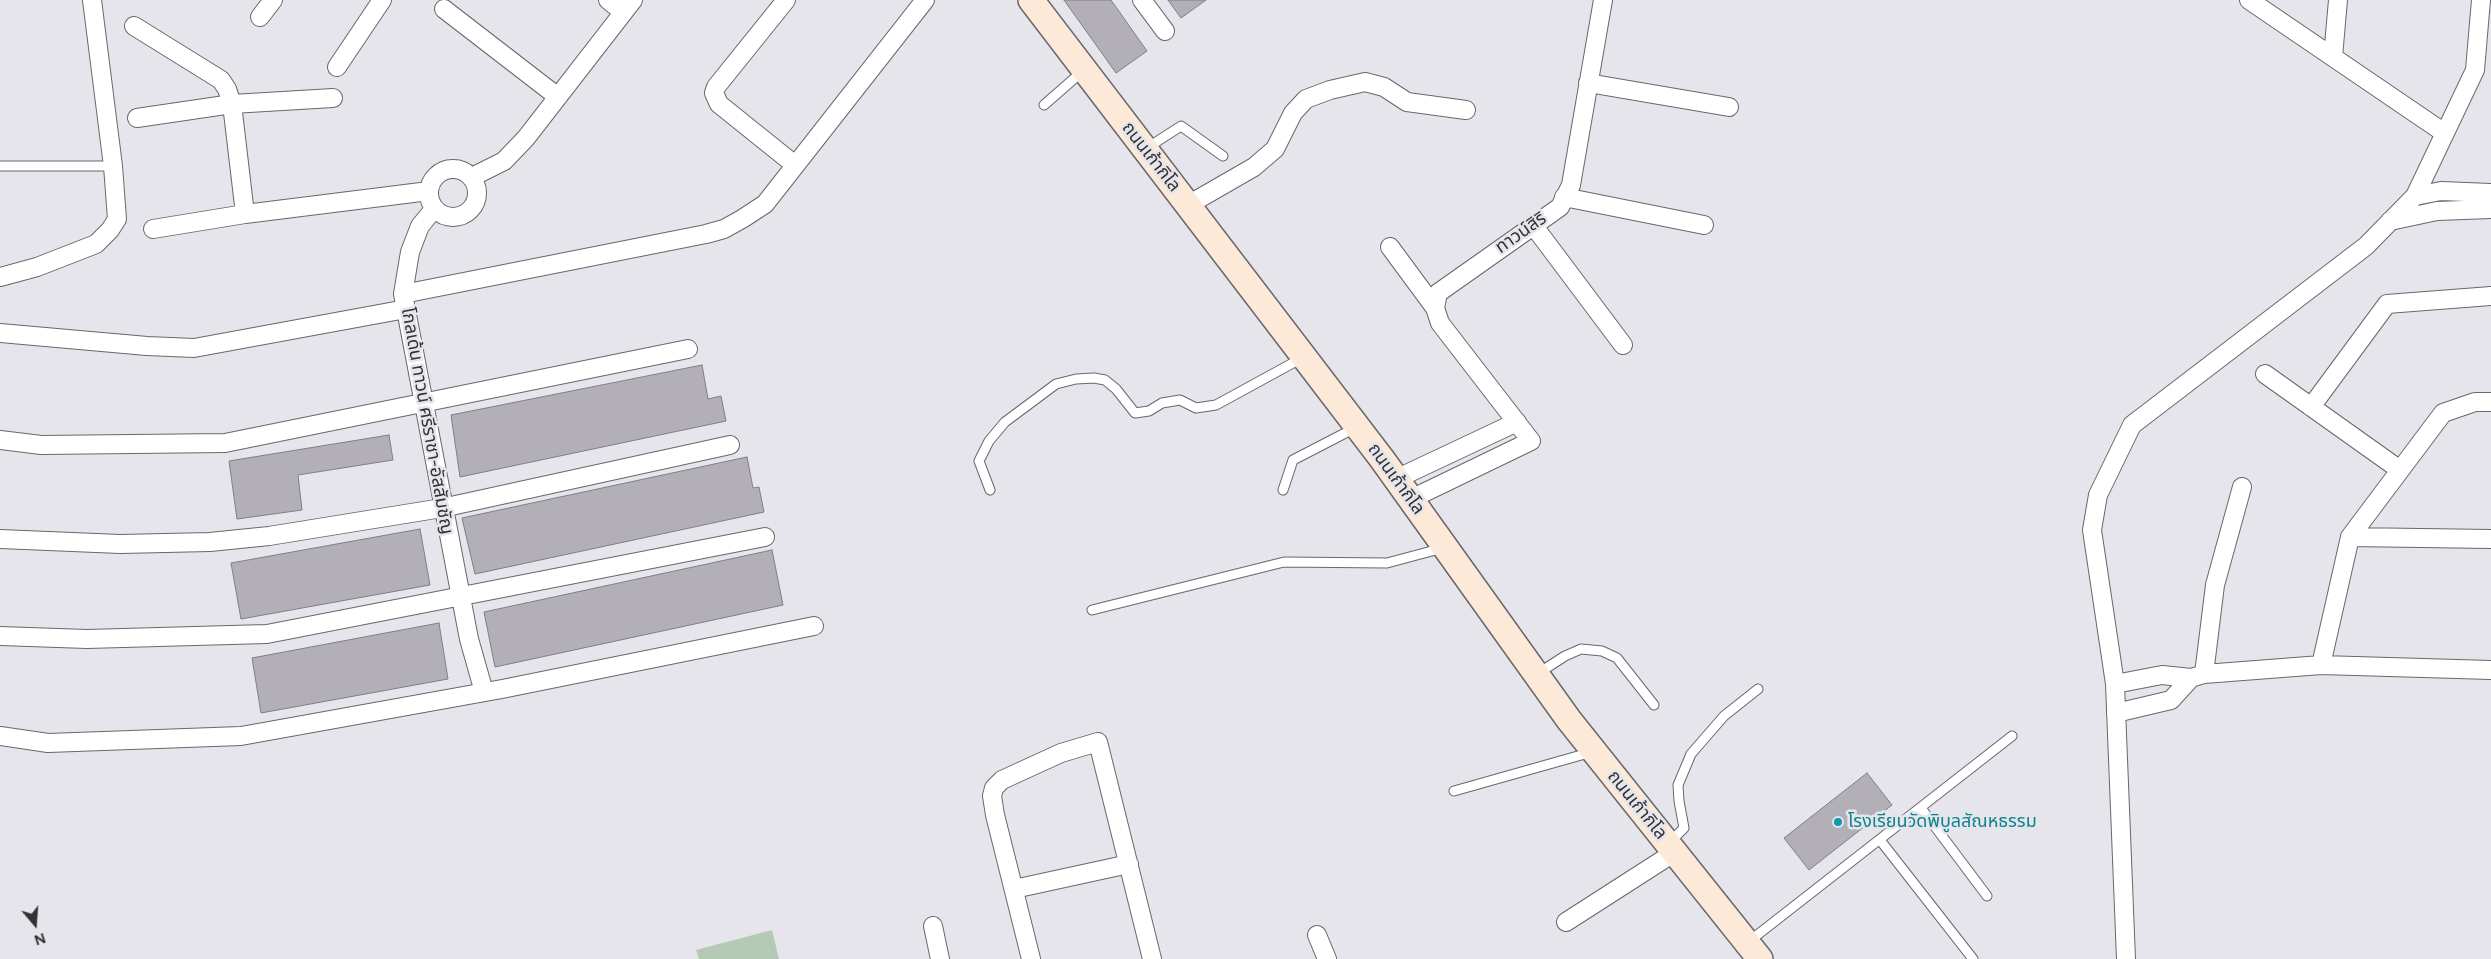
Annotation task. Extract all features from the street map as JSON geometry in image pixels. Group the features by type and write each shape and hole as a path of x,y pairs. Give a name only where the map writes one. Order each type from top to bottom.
{"main road":[{"name":"ถนนเก้ากิโล","path":"1031,0 1411,499 1594,752 1754,951"}],"street":[{"path":"0,277 37,267 96,244 110,230 117,219 113,166 92,0"},
{"path":"260,17 273,0"},
{"path":"337,67 382,0"},
{"path":"472,178 504,161 526,138 628,6 608,0"},
{"path":"0,333 147,346 194,348 724,229 765,204 925,0"},
{"path":"1142,0 1165,31"},
{"name":"ทาวน์สิริ","path":"1435,308 1438,293 1449,284 1560,207 1571,185 1603,0"},
{"path":"2248,0 2444,132"},
{"path":"2333,57 2338,0"},
{"path":"2126,959 2114,684 2092,530 2098,495 2132,425 2366,246 2415,196 2475,70 2481,0"},
{"path":"784,1 716,87 714,93 719,104 795,165"},
{"path":"444,9 558,97"},
{"path":"134,26 221,80 227,89 232,104 246,214"},
{"path":"1188,205 1254,167 1275,149 1288,122 1306,99 1330,90 1365,82 1384,87 1407,102 1466,110"},
{"path":"1588,83 1729,107"},
{"path":"137,118 232,104 333,98"},
{"path":"453,169 464,171 472,178 477,193 473,208 464,215 454,218 443,215 434,208 429,199 429,191 434,178 442,171 453,169"},
{"path":"153,229 246,214 429,191"},
{"path":"2415,196 2442,191 2491,193"},
{"path":"1564,197 1704,225"},
{"name":"โกลเด้น ทาวน์ ศรีราชา-อัสสัมชัญ","path":"434,208 420,226 410,252 405,301 442,508 469,640 484,692"},
{"path":"2390,221 2437,210 2491,209"},
{"path":"1533,225 1623,345"},
{"path":"1390,247 1435,308 1440,323 1531,441 1411,499"},
{"path":"2311,407 2387,304 2491,296"},
{"path":"0,440 41,445 225,443 688,349"},
{"path":"2265,374 2400,470"},
{"path":"2320,665 2350,537 2443,412 2475,402 2491,402"},
{"path":"1396,479 1517,422"},
{"path":"0,539 120,544 210,542 269,536 442,508 730,445"},
{"path":"2116,713 2171,700 2198,676 2215,585 2242,487"},
{"path":"0,636 87,639 267,634 765,537"},
{"path":"2350,537 2491,539"},
{"path":"0,736 48,743 241,736 484,692 814,626"},
{"path":"2114,684 2162,676 2198,676 2320,665 2491,670"},
{"path":"1031,959 995,815 992,796 994,788 1002,780 1044,761 1098,742 1152,959"},
{"path":"1566,922 1671,848"},
{"path":"1014,889 1129,864"},
{"path":"933,926 940,959"},
{"path":"1317,935 1328,959"}],"lane":[{"path":"1044,105 1084,70"},
{"path":"1145,149 1181,126 1223,156"},
{"path":"0,166 113,166"},
{"path":"990,490 979,461 989,441 1005,422 1056,384 1085,378 1105,380 1116,389 1135,413 1149,411 1162,403 1180,400 1196,408 1216,406 1304,357"},
{"path":"1282,490 1293,460 1357,427"},
{"path":"1092,610 1284,562 1387,563 1446,548"},
{"path":"1536,674 1565,656 1581,649 1602,651 1617,658 1654,705"},
{"path":"1671,848 1684,828 1678,784 1691,754 1724,716 1758,689"},
{"path":"1754,951 1880,840 2012,736"},
{"path":"1454,791 1594,752"},
{"path":"1921,808 1987,896"},
{"path":"1880,840 1973,959"}],"green space":[{"path":"772,930 779,959 699,959 696,950"}],"building":[{"path":"1064,0 1111,0 1147,51 1116,73"},
{"path":"1168,0 1206,0 1181,18"},
{"path":"702,365 708,399 721,396 726,421 460,477 451,415"},
{"path":"389,435 393,460 298,475 302,510 237,519 229,461"},
{"path":"747,457 753,488 759,487 764,512 475,574 462,518"},
{"path":"420,529 430,585 241,619 231,563"},
{"path":"772,550 783,605 495,667 484,612"},
{"path":"439,623 448,679 261,713 252,658"},
{"name":"โรงเรียนวัดพิบูลสัณหธรรม","path":"1867,773 1892,805 1809,870 1784,838"}],"place":[{"name":"โรงเรียนวัดพิบูลสัณหธรรม","path":"1838,822"}]}
